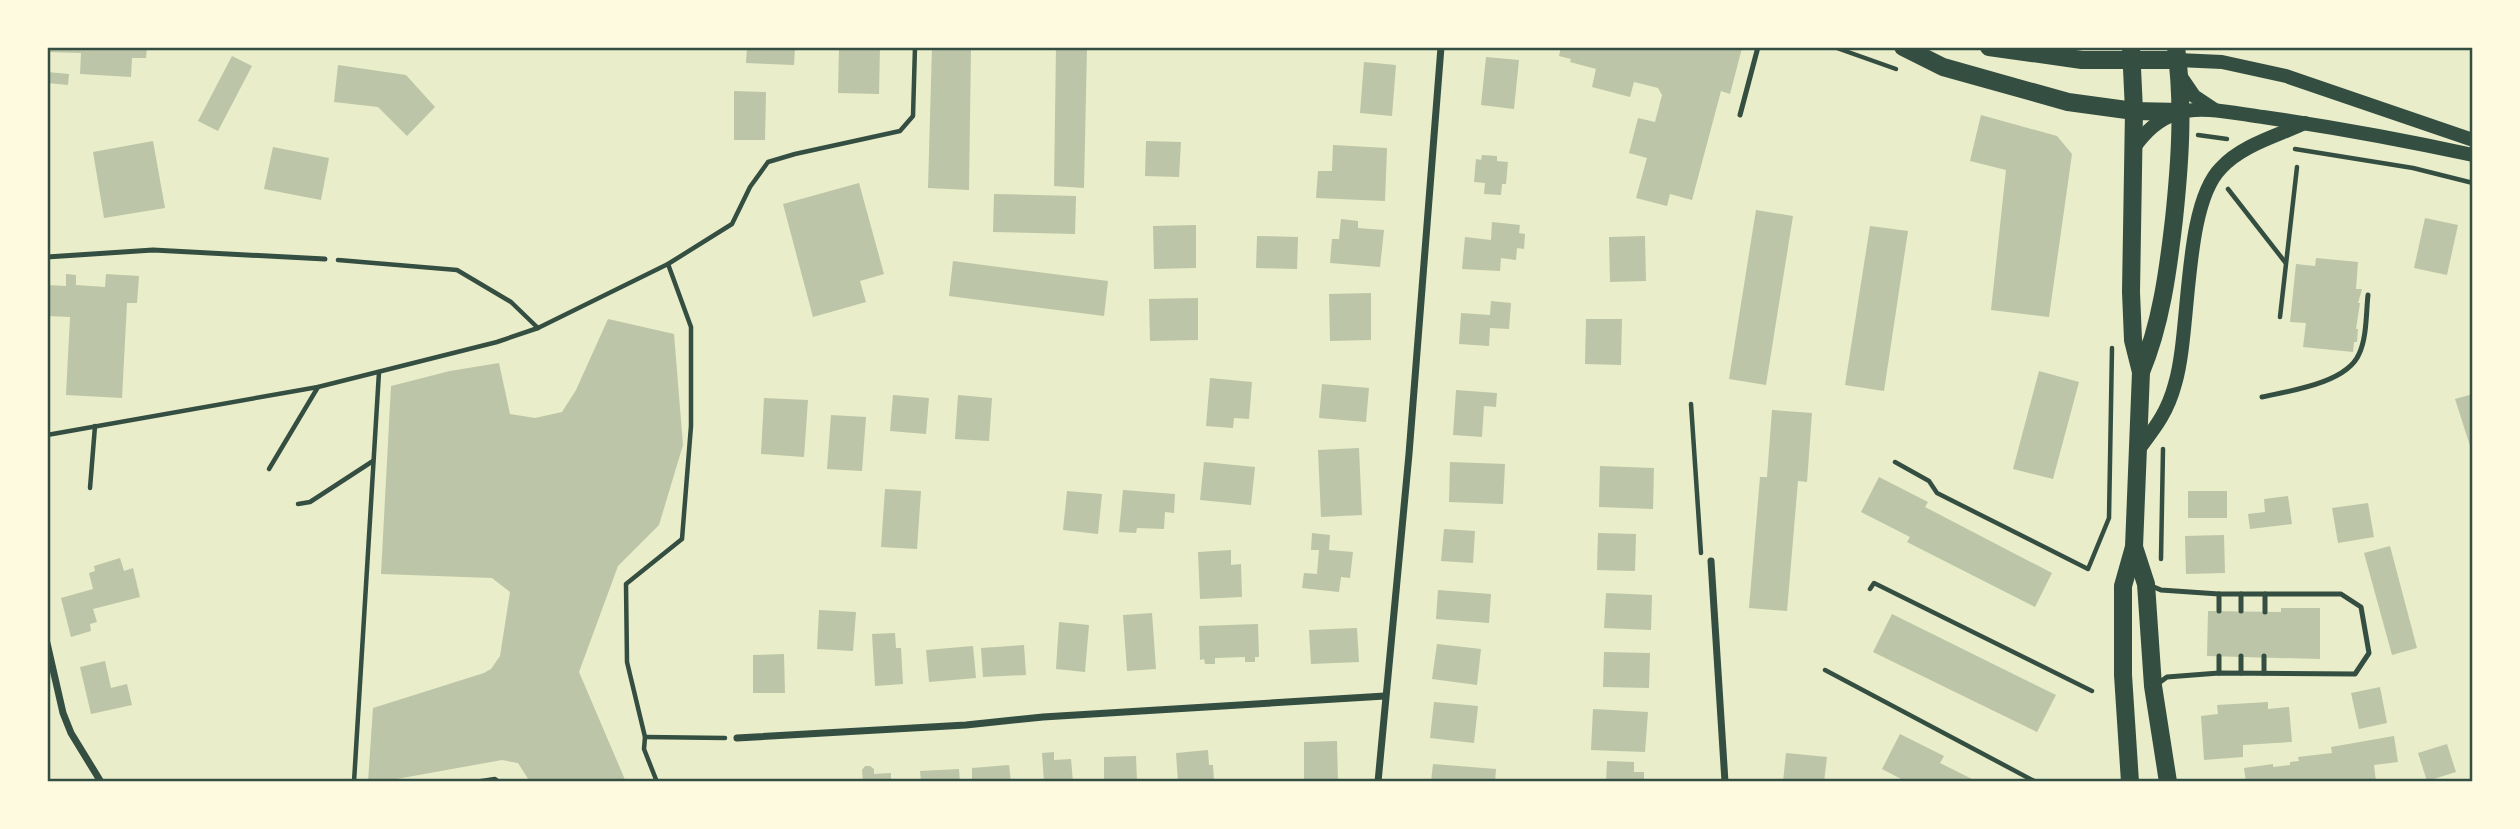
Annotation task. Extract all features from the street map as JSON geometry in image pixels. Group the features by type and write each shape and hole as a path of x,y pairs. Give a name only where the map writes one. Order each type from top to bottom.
{"main road":[{"path":"1903,47 1943,67 2068,102 2134,111 2216,111 2305,123 2473,155"},
{"path":"1989,47 2039,56 2099,61 2116,67 2133,88"},
{"path":"2131,54 2142,57 2157,47"},
{"path":"2099,61 2131,54 2177,61 2222,62 2286,76 2473,140"},
{"path":"2130,782 2123,676 2123,586 2134,547 2141,372 2133,340 2131,292 2134,111 2131,54"},
{"path":"2177,61 2194,96 2216,111"},
{"path":"2141,372 2154,341 2169,260 2181,155 2177,61"},
{"path":"2133,149 2153,126 2181,112"},
{"path":"2136,453 2165,415 2176,382 2199,214 2212,177 2242,151 2305,123"},
{"path":"2134,547 2153,587 2153,686 2168,782"}],"street":[{"path":"1378,782 1409,454 1441,47"},
{"path":"1711,561 1725,782"},
{"path":"47,643 50,674 71,733 101,782"},
{"path":"737,738 1385,696"}],"lane":[{"path":"1740,115 1758,47"},
{"path":"47,257 153,250 325,259"},
{"path":"2262,397 2320,383 2343,372 2359,355 2368,295"},
{"path":"2153,587 2219,594 2341,594 2361,607 2369,653 2355,674 2219,673 2168,677 2153,686"},
{"path":"2219,594 2219,611"},
{"path":"2241,594 2241,611"},
{"path":"2264,594 2265,612"},
{"path":"2219,656 2219,673"},
{"path":"2241,656 2241,673"},
{"path":"2264,656 2264,673"}],"path":[{"path":"47,435 318,387 496,342 538,328 668,264 732,224 750,187 768,162 900,131 913,116 915,47"},
{"path":"2280,317 2297,167"},
{"path":"2434,174 2473,183"},
{"path":"2226,185 2286,262"},
{"path":"325,259 457,270 511,302 538,328"},
{"path":"657,782 644,749 645,737 627,662 626,584 682,539 691,426 691,327 668,264"},
{"path":"354,782 379,372"},
{"path":"270,469 318,387"},
{"path":"1691,404 1700,552 1711,561"},
{"path":"2153,587 2165,415"},
{"path":"90,488 95,426"},
{"path":"298,504 310,502 373,461"},
{"path":"1895,462 1928,481 1937,493 2088,569 2109,518"},
{"path":"1870,589 1874,583 2092,691"},
{"path":"1825,670 2036,782"},
{"path":"645,737 716,738"},
{"path":"475,782 495,779 499,782"}],"building":[{"path":"47,47 147,47 146,58 132,58 131,77 80,74 81,53 47,52"},
{"path":"747,47 795,47 794,65 746,63"},
{"path":"839,47 880,47 879,94 838,93"},
{"path":"932,47 971,47 969,190 928,188"},
{"path":"1056,47 1087,47 1084,188 1054,186"},
{"path":"1561,47 1742,48 1730,94 1721,91 1692,200 1670,194 1667,206 1636,198 1647,158 1629,153 1638,118 1655,122 1662,95 1658,88 1634,82 1630,97 1592,87 1596,69 1559,56"},
{"path":"232,56 252,66 218,131 198,121"},
{"path":"1486,57 1519,60 1514,109 1481,105"},
{"path":"1364,62 1396,65 1392,116 1360,113"},
{"path":"338,65 406,75 435,107 407,136 378,107 334,102"},
{"path":"47,72 69,74 68,85 47,83"},
{"path":"734,91 766,92 765,140 734,140"},
{"path":"1981,115 2057,136 2072,154 2049,317 1991,310 2006,170 1970,161"},
{"path":"153,141 165,208 104,218 93,152"},
{"path":"1146,141 1181,142 1179,177 1145,176"},
{"path":"1333,145 1387,148 1385,201 1316,198 1318,171 1332,171"},
{"path":"273,147 329,158 321,200 264,189"},
{"path":"1482,155 1497,156 1497,161 1508,162 1506,184 1502,184 1501,195 1484,194 1485,183 1474,182 1476,159 1481,160"},
{"path":"859,183 884,274 860,281 866,302 813,317 783,204"},
{"path":"994,194 1076,196 1075,234 993,232"},
{"path":"1756,210 1793,216 1766,385 1729,379"},
{"path":"2425,218 2458,225 2447,275 2414,268"},
{"path":"1341,219 1358,221 1358,228 1384,230 1380,267 1330,263 1332,239 1339,239"},
{"path":"1492,222 1520,225 1519,233 1525,234 1524,249 1517,248 1516,260 1501,258 1500,271 1462,269 1465,237 1491,240"},
{"path":"1196,225 1196,268 1154,269 1153,226"},
{"path":"1870,226 1908,231 1884,391 1845,385"},
{"path":"1257,236 1298,237 1297,269 1256,268"},
{"path":"1645,236 1646,281 1610,282 1609,237"},
{"path":"2316,258 2358,262 2356,289 2362,289 2358,303 2357,342 2354,342 2353,352 2303,347 2306,323 2290,322 2296,264 2315,266"},
{"path":"953,261 1108,281 1104,316 949,296"},
{"path":"66,274 76,275 76,285 105,287 106,274 139,276 137,303 127,303 122,398 66,395 70,317 47,316 47,285 66,286"},
{"path":"1371,293 1371,340 1330,341 1329,294"},
{"path":"1198,298 1198,340 1150,341 1149,299"},
{"path":"1491,301 1511,303 1509,329 1490,328 1489,346 1459,344 1461,313 1490,315"},
{"path":"608,319 674,334 683,445 659,525 618,566 579,672 626,782 530,782 518,763 502,760 368,782 373,708 491,669 500,656 510,592 492,578 381,574 391,386 450,371 499,363 510,414 535,418 562,412 576,390"},
{"path":"1586,319 1622,319 1621,365 1585,364"},
{"path":"2039,371 2079,382 2053,479 2013,469"},
{"path":"1210,378 1252,382 1249,419 1234,418 1233,428 1206,426"},
{"path":"1322,384 1369,388 1366,422 1319,418"},
{"path":"1456,390 1497,393 1496,407 1484,406 1482,437 1453,435"},
{"path":"2473,394 2473,452 2472,452 2455,399"},
{"path":"893,395 929,398 926,434 890,431"},
{"path":"958,395 992,398 989,441 955,439"},
{"path":"764,398 808,400 804,457 761,454"},
{"path":"1772,410 1812,413 1807,482 1798,481 1787,611 1749,608 1760,477 1767,477"},
{"path":"831,415 866,417 862,471 827,469"},
{"path":"1359,448 1362,515 1321,517 1318,450"},
{"path":"1204,462 1255,467 1251,505 1200,500"},
{"path":"1450,462 1505,464 1503,504 1449,502"},
{"path":"1600,466 1654,468 1653,509 1599,507"},
{"path":"1879,477 1928,502 1925,507 2052,573 2035,607 1907,542 1910,537 1861,512"},
{"path":"885,489 921,491 917,549 881,547"},
{"path":"1123,490 1175,494 1174,513 1165,512 1164,529 1137,528 1136,533 1119,532"},
{"path":"1067,491 1102,494 1098,534 1063,530"},
{"path":"2188,491 2227,491 2227,518 2188,518"},
{"path":"2288,496 2292,524 2250,529 2248,514 2265,512 2264,499"},
{"path":"2368,503 2374,537 2338,543 2332,508"},
{"path":"1444,529 1475,531 1473,563 1441,561"},
{"path":"1312,533 1330,535 1329,550 1353,552 1350,578 1341,577 1339,592 1302,588 1304,573 1317,574 1319,550 1311,550"},
{"path":"1598,533 1636,534 1635,571 1597,570"},
{"path":"2224,535 2225,573 2186,574 2185,536"},
{"path":"2390,546 2417,648 2392,655 2364,553"},
{"path":"1231,550 1231,565 1241,564 1242,597 1200,599 1198,552"},
{"path":"120,558 124,571 133,568 140,597 93,609 97,622 90,624 91,631 71,637 61,598 93,589 89,573 95,571 94,566"},
{"path":"1438,590 1491,594 1489,623 1436,619"},
{"path":"1606,593 1652,595 1651,630 1604,628"},
{"path":"2281,608 2320,608 2320,659 2207,656 2208,611 2281,612"},
{"path":"819,610 856,612 853,651 817,649"},
{"path":"1152,613 1156,669 1127,671 1123,615"},
{"path":"1892,614 2056,695 2037,732 1873,652"},
{"path":"1059,622 1089,625 1085,672 1056,669"},
{"path":"1258,624 1259,657 1255,657 1255,662 1245,662 1245,657 1215,658 1215,664 1205,664 1204,659 1200,660 1199,626"},
{"path":"1357,628 1359,662 1311,664 1309,630"},
{"path":"895,633 896,648 901,648 903,684 875,686 872,634"},
{"path":"1437,644 1481,649 1477,685 1432,679"},
{"path":"1024,645 1026,675 983,677 981,648"},
{"path":"973,646 976,678 929,682 926,650"},
{"path":"1604,652 1650,653 1649,688 1603,687"},
{"path":"784,654 785,693 753,693 753,655"},
{"path":"105,661 111,688 127,684 132,705 91,714 80,667"},
{"path":"2380,687 2387,723 2359,729 2351,693"},
{"path":"1434,702 1478,706 1474,743 1430,738"},
{"path":"2268,702 2268,709 2289,707 2292,742 2243,745 2243,757 2204,760 2201,716 2218,714 2217,705"},
{"path":"1593,709 1648,712 1645,752 1591,750"},
{"path":"1900,734 1944,756 1940,763 1978,782 1907,782 1882,769"},
{"path":"2394,736 2398,762 2374,765 2376,782 2246,782 2244,768 2273,764 2273,767 2290,765 2290,762 2299,761 2298,757 2332,753 2331,747"},
{"path":"1337,741 1338,782 1304,782 1304,742"},
{"path":"2447,744 2456,772 2427,781 2418,753"},
{"path":"1208,750 1214,781 1178,782 1176,753"},
{"path":"1054,752 1054,760 1071,759 1073,782 1044,782 1042,753"},
{"path":"1786,753 1827,757 1824,782 1783,782"},
{"path":"1136,756 1137,782 1104,782 1104,757"},
{"path":"1607,761 1634,762 1634,772 1644,772 1644,782 1606,782"},
{"path":"1433,764 1496,769 1495,782 1431,782"},
{"path":"1009,765 1011,782 972,781 972,768"},
{"path":"865,766 874,769 874,774 891,773 891,782 863,782 862,770"},
{"path":"959,769 960,782 921,782 920,771"}]}
